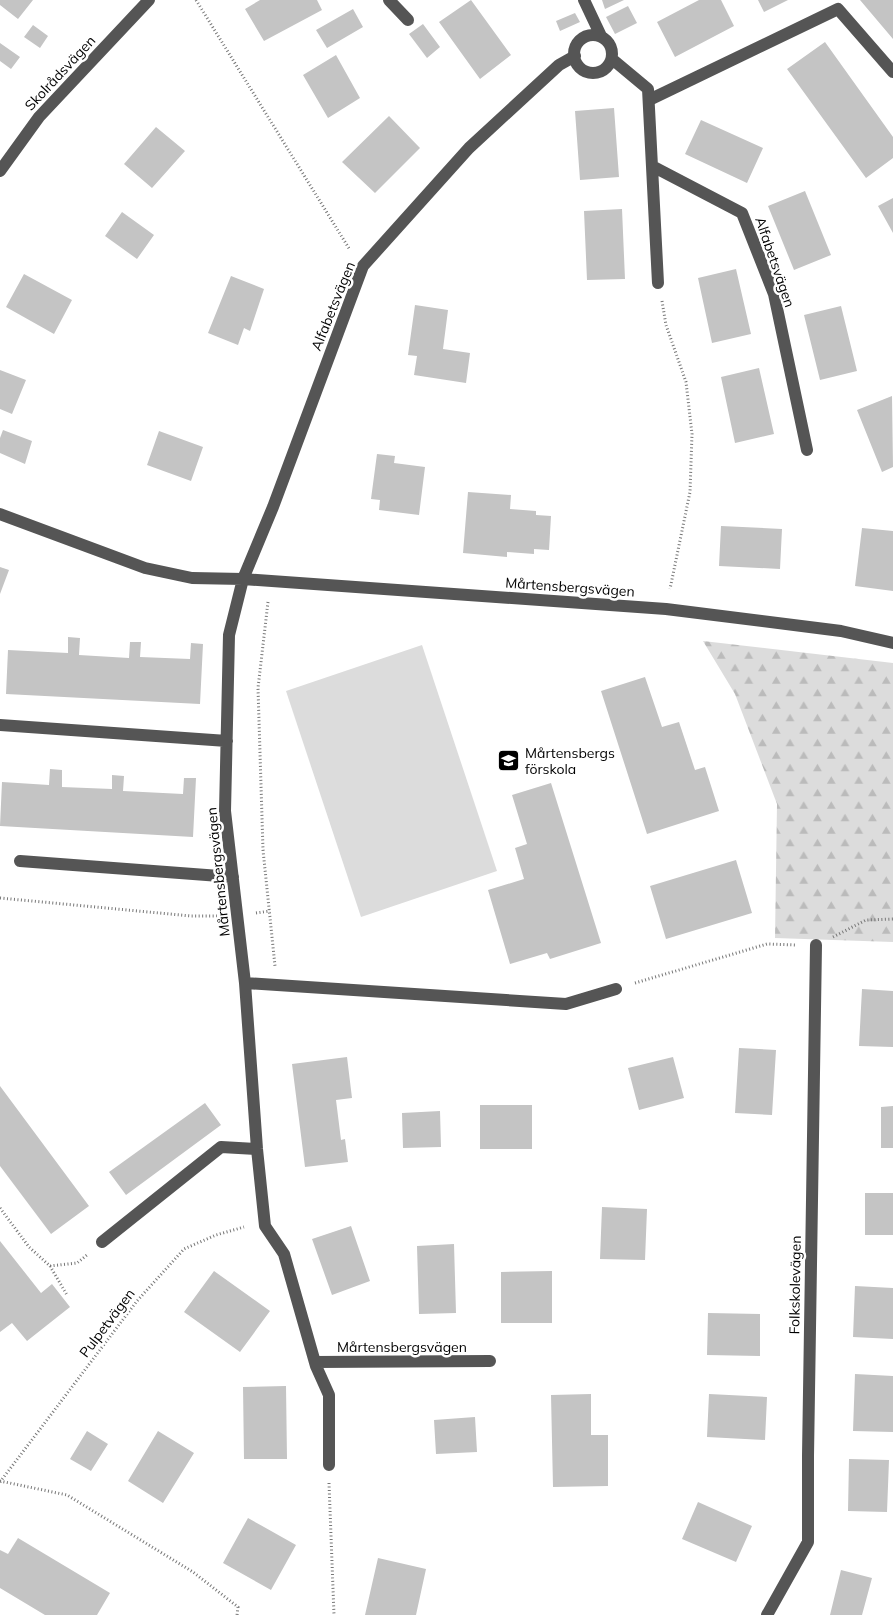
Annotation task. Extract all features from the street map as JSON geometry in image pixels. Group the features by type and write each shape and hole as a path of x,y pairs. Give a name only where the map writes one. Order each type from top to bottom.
{"street":[{"name":"Skolrådsvägen","path":"0,171 39,117 149,0"},
{"path":"389,0 408,20"},
{"path":"575,56 579,66 592,73 604,69 612,59 611,46 601,36 584,0"},
{"path":"649,100 838,9 893,72"},
{"name":"Alfabetsvägen","path":"243,579 273,507 363,266 469,148 559,65 575,56 575,50 582,39 588,35 601,36"},
{"path":"612,59 648,89 658,283"},
{"name":"Alfabetsvägen","path":"652,166 742,213 774,294 807,450"},
{"name":"Mårtensbergsvägen","path":"0,514 145,568 192,578 243,579 666,609 841,631 893,643"},
{"name":"Mårtensbergsvägen","path":"243,579 230,635 225,811 245,983 257,1149 265,1226 284,1254 315,1362 329,1396 328,1465"},
{"path":"0,725 227,741"},
{"path":"20,861 233,877"},
{"name":"Folkskolevägen","path":"767,1615 808,1542 816,945"},
{"path":"245,983 566,1004 616,989"},
{"path":"102,1242 221,1147 257,1149"},
{"name":"Mårtensbergsvägen","path":"315,1362 490,1361"}],"path":[{"path":"196,0 352,254 363,266"},
{"path":"658,283 666,325 686,382 692,434 690,492 666,609"},
{"path":"271,581 258,688 263,850 277,984"},
{"path":"0,898 191,916 270,911"},
{"path":"616,989 767,944 816,945 866,920 893,919"},
{"path":"0,1208 28,1247 50,1266 67,1295"},
{"name":"Pulpetvägen","path":"0,1481 137,1301 184,1249 216,1235 242,1227 265,1226"},
{"path":"50,1266 77,1263 102,1242"},
{"path":"328,1465 334,1615"},
{"path":"0,1481 67,1495 193,1572 238,1607 237,1615"}],"green space":[{"path":"703,641 893,663 893,942 775,938 777,804 735,694"},
{"path":"422,645 497,871 361,917 286,691"}],"building":[{"path":"0,0 33,0 18,19 0,5"},
{"path":"260,0 317,0 322,10 264,41 245,9"},
{"path":"471,0 511,55 480,79 439,22"},
{"path":"602,0 624,0 605,9"},
{"path":"699,0 721,0 734,26 675,57 657,22"},
{"path":"758,0 788,0 764,12"},
{"path":"860,0 893,0 893,39"},
{"path":"628,6 637,23 615,34 606,17"},
{"path":"353,9 363,27 327,48 316,30"},
{"path":"575,13 580,22 560,31 556,21"},
{"path":"423,24 440,47 427,58 409,34"},
{"path":"33,25 48,36 40,48 24,37"},
{"path":"825,42 893,137 893,158 866,178 787,69"},
{"path":"0,43 20,57 11,69 0,61"},
{"path":"336,55 360,98 328,118 303,75"},
{"path":"614,108 619,177 580,180 575,111"},
{"path":"389,116 420,148 375,193 342,162"},
{"path":"701,120 763,148 747,183 685,154"},
{"path":"156,127 185,151 152,188 124,164"},
{"path":"805,191 831,255 794,270 768,206"},
{"path":"893,198 893,233 878,206"},
{"path":"622,209 625,279 587,280 584,211"},
{"path":"122,212 154,235 137,259 105,236"},
{"path":"736,269 751,334 712,343 698,278"},
{"path":"24,274 72,300 54,334 6,307"},
{"path":"231,276 264,289 250,331 244,328 238,345 208,333"},
{"path":"415,305 448,310 443,349 470,353 466,383 414,375 417,356 408,355"},
{"path":"841,306 857,371 820,380 804,315"},
{"path":"759,368 774,434 735,443 721,377"},
{"path":"0,370 26,380 12,414 0,409"},
{"path":"892,396 893,467 882,472 857,410"},
{"path":"3,430 32,441 25,464 0,453 0,438"},
{"path":"159,431 203,447 191,481 147,465"},
{"path":"377,454 395,456 394,463 425,467 419,515 379,510 380,500 371,499"},
{"path":"468,492 511,495 510,509 536,511 536,515 551,516 549,550 534,549 534,554 507,552 507,557 463,553"},
{"path":"721,526 782,529 780,569 719,566"},
{"path":"862,528 893,531 893,591 855,586"},
{"path":"0,567 9,570 0,594"},
{"path":"68,637 80,638 79,655 129,658 130,642 141,642 140,657 190,659 191,643 203,644 200,704 6,694 8,650 68,653"},
{"path":"645,677 662,727 679,722 695,770 705,767 719,811 647,834 601,691"},
{"path":"50,769 62,770 62,787 112,789 112,775 124,776 123,791 183,794 184,778 196,778 193,837 0,826 2,782 49,785"},
{"path":"551,783 601,943 550,959 547,953 510,964 488,890 524,879 515,848 527,844 512,795"},
{"path":"736,860 752,913 666,939 650,886"},
{"path":"862,989 893,991 893,1047 859,1046"},
{"path":"739,1048 776,1050 772,1115 735,1113"},
{"path":"347,1057 352,1098 336,1100 341,1140 345,1139 348,1162 305,1167 292,1064"},
{"path":"673,1057 684,1098 639,1110 628,1068"},
{"path":"0,1086 89,1206 51,1234 0,1166"},
{"path":"205,1103 221,1125 126,1195 109,1172"},
{"path":"480,1105 532,1105 532,1149 480,1149"},
{"path":"893,1106 893,1148 881,1148 881,1107"},
{"path":"440,1111 441,1147 403,1148 402,1113"},
{"path":"865,1193 893,1193 893,1235 865,1235"},
{"path":"602,1207 647,1209 645,1260 600,1259"},
{"path":"351,1226 370,1281 332,1295 312,1239"},
{"path":"0,1241 41,1293 52,1284 70,1307 27,1341 12,1323 0,1332"},
{"path":"454,1244 456,1313 419,1314 417,1246"},
{"path":"214,1271 270,1311 240,1352 184,1312"},
{"path":"552,1271 552,1323 501,1323 501,1272"},
{"path":"855,1286 893,1288 893,1339 853,1337"},
{"path":"708,1313 760,1314 760,1356 707,1355"},
{"path":"855,1374 893,1376 893,1432 853,1431"},
{"path":"286,1386 287,1459 244,1459 243,1387"},
{"path":"591,1394 591,1435 608,1435 608,1486 553,1487 551,1395"},
{"path":"709,1394 767,1397 765,1440 707,1437"},
{"path":"475,1417 477,1452 436,1454 434,1420"},
{"path":"87,1431 108,1444 91,1471 70,1459"},
{"path":"158,1431 194,1453 163,1503 128,1481"},
{"path":"849,1459 889,1460 887,1512 848,1511"},
{"path":"698,1502 752,1526 736,1562 682,1539"},
{"path":"248,1518 296,1545 271,1590 223,1563"},
{"path":"18,1538 110,1593 97,1615 45,1615 0,1588 0,1550 8,1554"},
{"path":"378,1558 426,1569 416,1615 365,1615"},
{"path":"841,1570 872,1578 862,1615 830,1615"}],"place":[{"name":"Mårtensbergs förskola","path":"509,761"}]}
